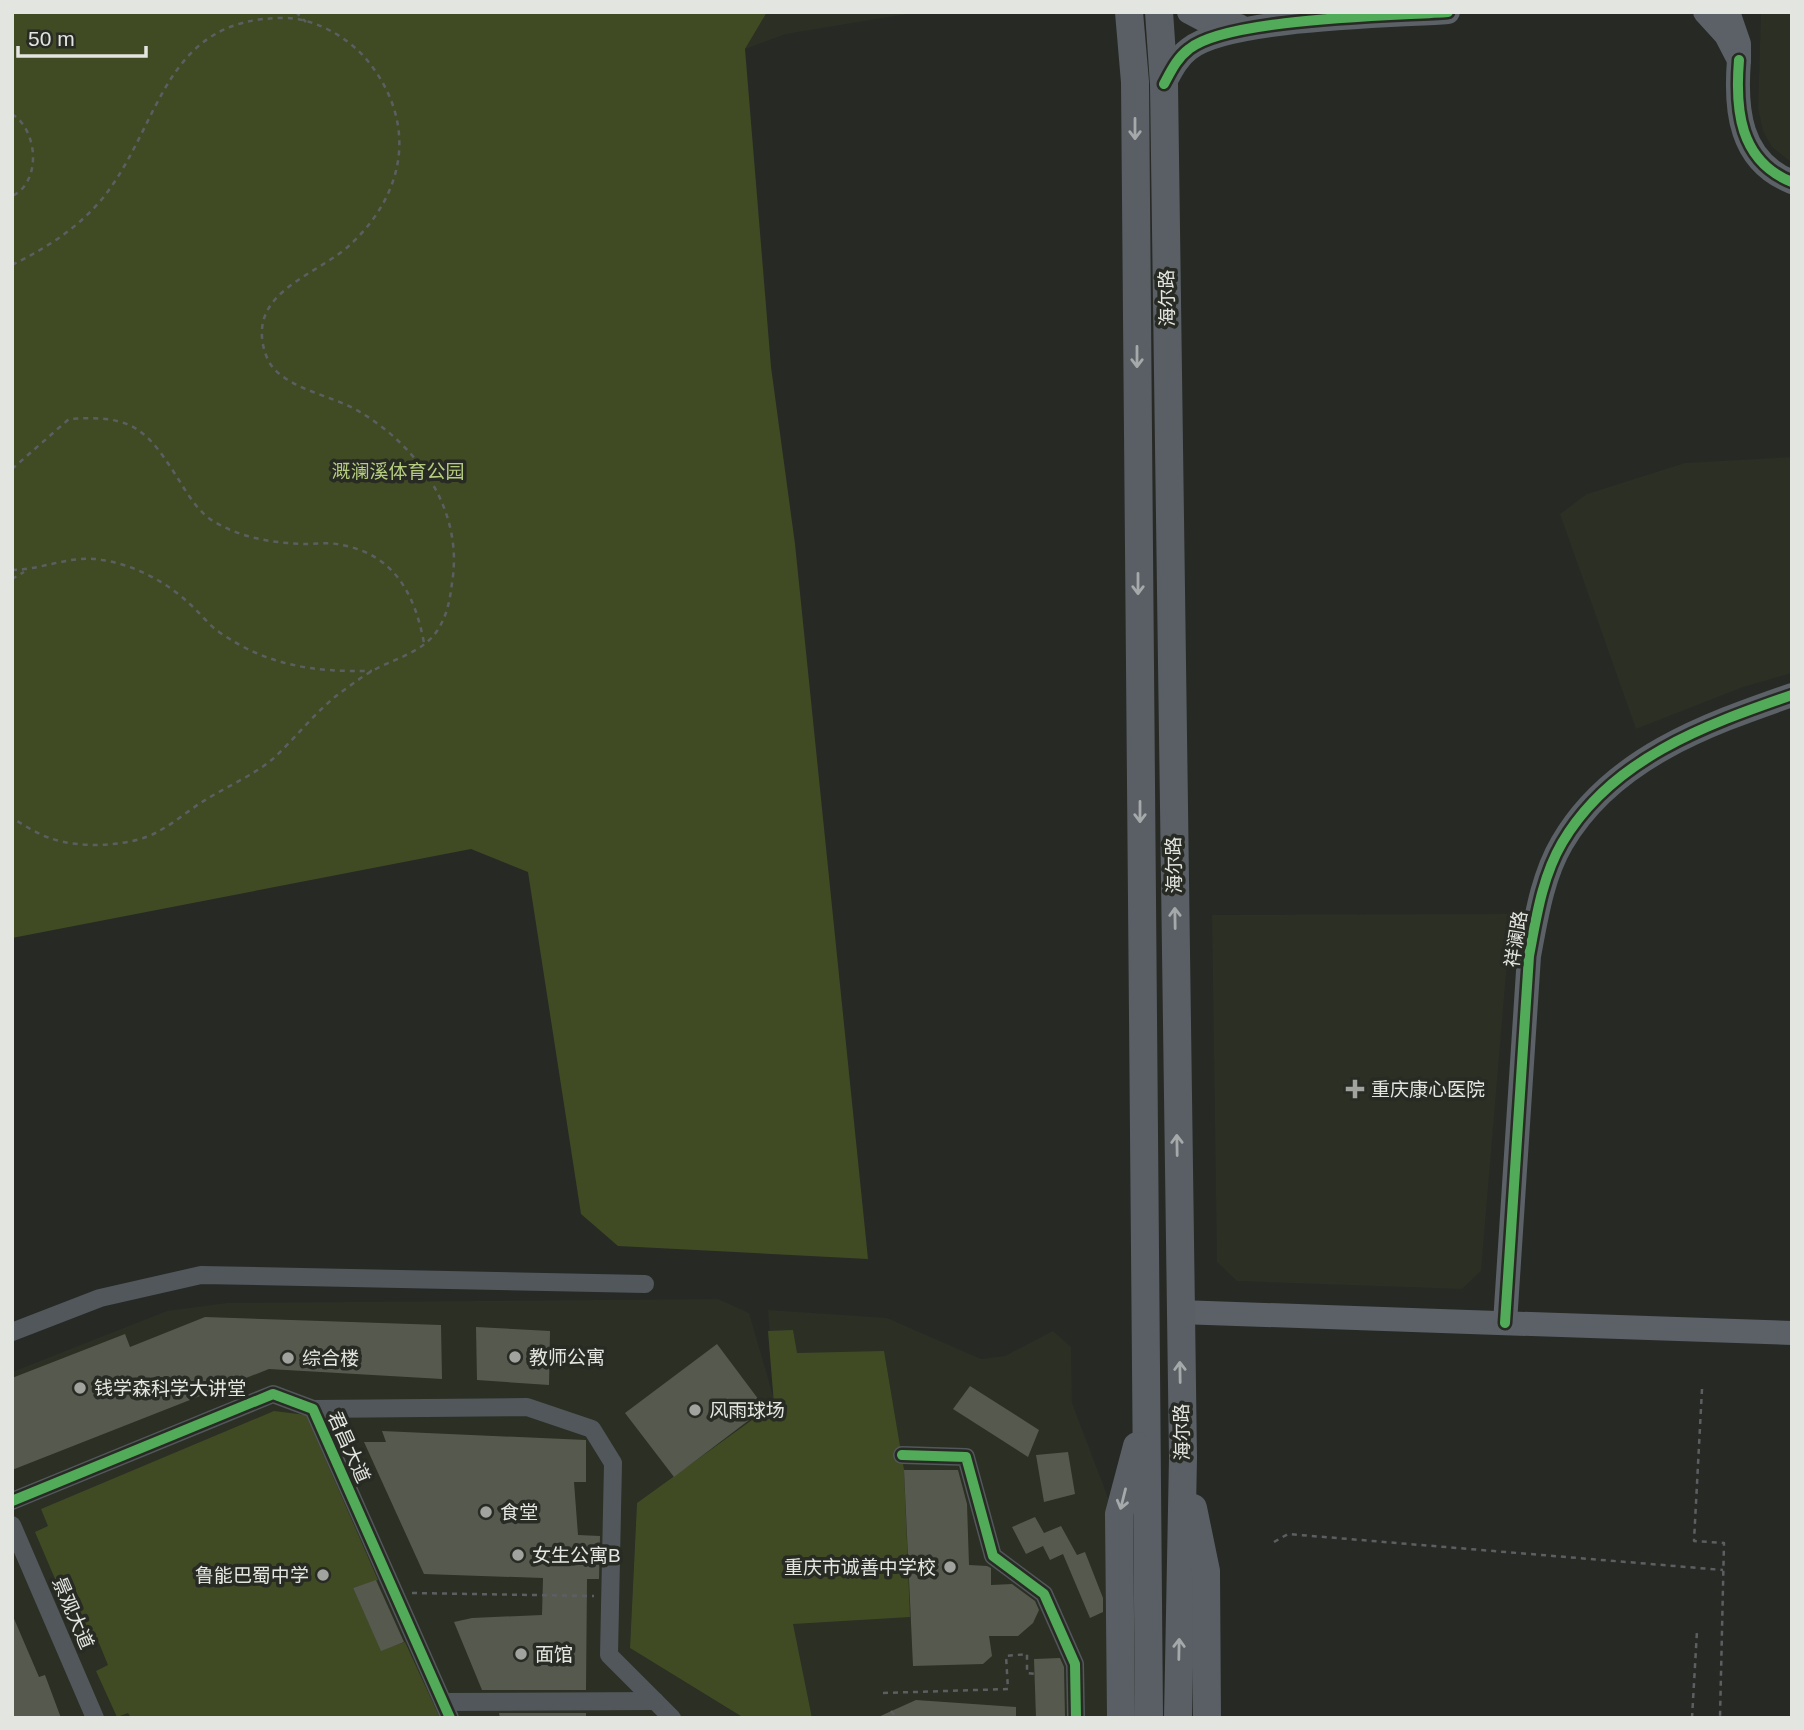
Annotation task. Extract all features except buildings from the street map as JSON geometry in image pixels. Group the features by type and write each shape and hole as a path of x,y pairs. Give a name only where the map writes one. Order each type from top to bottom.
{"main road":[{"path":"1110,12 1135,82"},
{"name":"海尔路","path":"1129,12 1135,82 1149,1718"},
{"name":"海尔路","path":"1159,12 1164,84 1182,1457 1178,1717"},
{"path":"1121,1718 1119,1514 1146,1409"},
{"path":"1182,1457 1206,1571 1207,1718"}],"street":[{"path":"1189,12 1208,22 1247,28"},
{"path":"1164,84 1179,59 1190,48 1208,38 1247,28 1448,12"},
{"path":"1705,12 1726,35 1739,60"},
{"path":"1728,12 1739,44 1738,107 1747,143 1768,170 1792,183"},
{"name":"祥澜路","path":"1505,1323 1529,957 1540,899 1561,844 1601,793 1650,754 1712,722 1792,695"},
{"path":"12,1332 100,1298 201,1275 645,1284"},
{"path":"1179,1312 1792,1333"},
{"name":"君昌大道","path":"12,1501 274,1394 313,1409 447,1710"},
{"path":"313,1409 527,1407 592,1429 613,1463 609,1655 672,1718"},
{"path":"902,1455 966,1457 993,1556 1044,1594 1075,1664 1076,1718"},
{"name":"景观大道","path":"14,1536 95,1718"},
{"path":"447,1710 655,1702"}],"path":[{"path":"296,12 307,22"},
{"path":"12,265 72,230 103,198 129,158 179,63 212,36 250,22 289,17 323,27 358,49 377,72 396,110 401,146 394,182 382,208 351,245 272,300 262,326 262,346 273,369 301,386 359,411 402,443 435,485 453,532 454,570 448,611 435,635 406,656 372,671 335,697 273,759 158,832 128,844 92,844 52,840 12,818"},
{"path":"12,114 27,130 33,147 32,171 21,192 12,196"},
{"path":"12,469 69,419 117,419 140,429 161,453 189,497 210,519 231,531 259,540 341,544 367,553 390,569 413,600 425,643"},
{"path":"12,570 27,570 64,561 101,559 142,572 166,585 218,631 255,652 294,668 325,672 372,671"},
{"path":"12,579 27,570"},
{"path":"1702,1388 1694,1541 1724,1543 1720,1718"},
{"path":"1274,1542 1288,1534 1723,1570"},
{"path":"395,1592 610,1596"},
{"path":"1692,1718 1697,1631"},
{"path":"883,1693 1009,1689 1006,1656 1027,1654 1027,1673 1035,1674"},
{"path":"891,1711 897,1718"}],"shaded area":[{"path":"767,12 919,12 786,34 745,49"},
{"path":"1761,12 1792,12 1792,163 1772,147 1763,131 1758,108"},
{"path":"1792,457 1792,673 1743,687 1636,729 1560,514 1587,494 1685,463"},
{"name":"重庆康心医院","path":"1511,914 1481,1271 1462,1289 1237,1281 1217,1262 1212,915"},
{"name":"鲁能巴蜀中学","path":"718,1299 749,1313 774,1399 768,1310 887,1318 981,1359 1005,1356 1053,1331 1071,1347 1072,1403 1113,1511 1114,1718 812,1718 792,1624 774,1404 637,1503 630,1648 744,1718 12,1718 12,1372 167,1311 227,1303"}],"green space":[{"name":"溉澜溪体育公园","path":"12,12 767,12 745,49 771,367 795,544 868,1259 618,1246 581,1214 528,872 471,849 12,938"},
{"path":"793,1330 797,1353 884,1351 904,1470 910,1617 793,1624 812,1718 744,1718 630,1648 637,1503 774,1404 768,1331"},
{"path":"274,1411 306,1415 378,1580 353,1588 381,1650 405,1642 440,1718 131,1718 128,1713 117,1717 96,1671 108,1665 99,1643 85,1649 35,1532 48,1526 41,1509"}],"cycle path":[{"path":"1164,84 1189,49 1209,39 1238,31 1312,20 1448,12"},
{"path":"1739,60 1738,97 1744,132 1761,161 1774,173 1792,182"},
{"path":"1505,1323 1529,956 1541,898 1555,856 1582,814 1606,789 1633,767 1694,733 1792,695"},
{"path":"12,1501 273,1394 313,1409 450,1718"},
{"path":"902,1455 966,1457 993,1556 1044,1594 1075,1664 1076,1718"}],"place":[{"name":"重庆康心医院","path":"1355,1089"},
{"name":"教师公寓","path":"515,1357"},
{"name":"综合楼","path":"288,1358"},
{"name":"钱学森科学大讲堂","path":"80,1388"},
{"name":"风雨球场","path":"695,1410"},
{"name":"食堂","path":"486,1512"},
{"name":"女生公寓B","path":"518,1555"},
{"name":"重庆市诚善中学校","path":"950,1567"},
{"name":"鲁能巴蜀中学","path":"323,1575"},
{"name":"面馆","path":"521,1654"}]}
